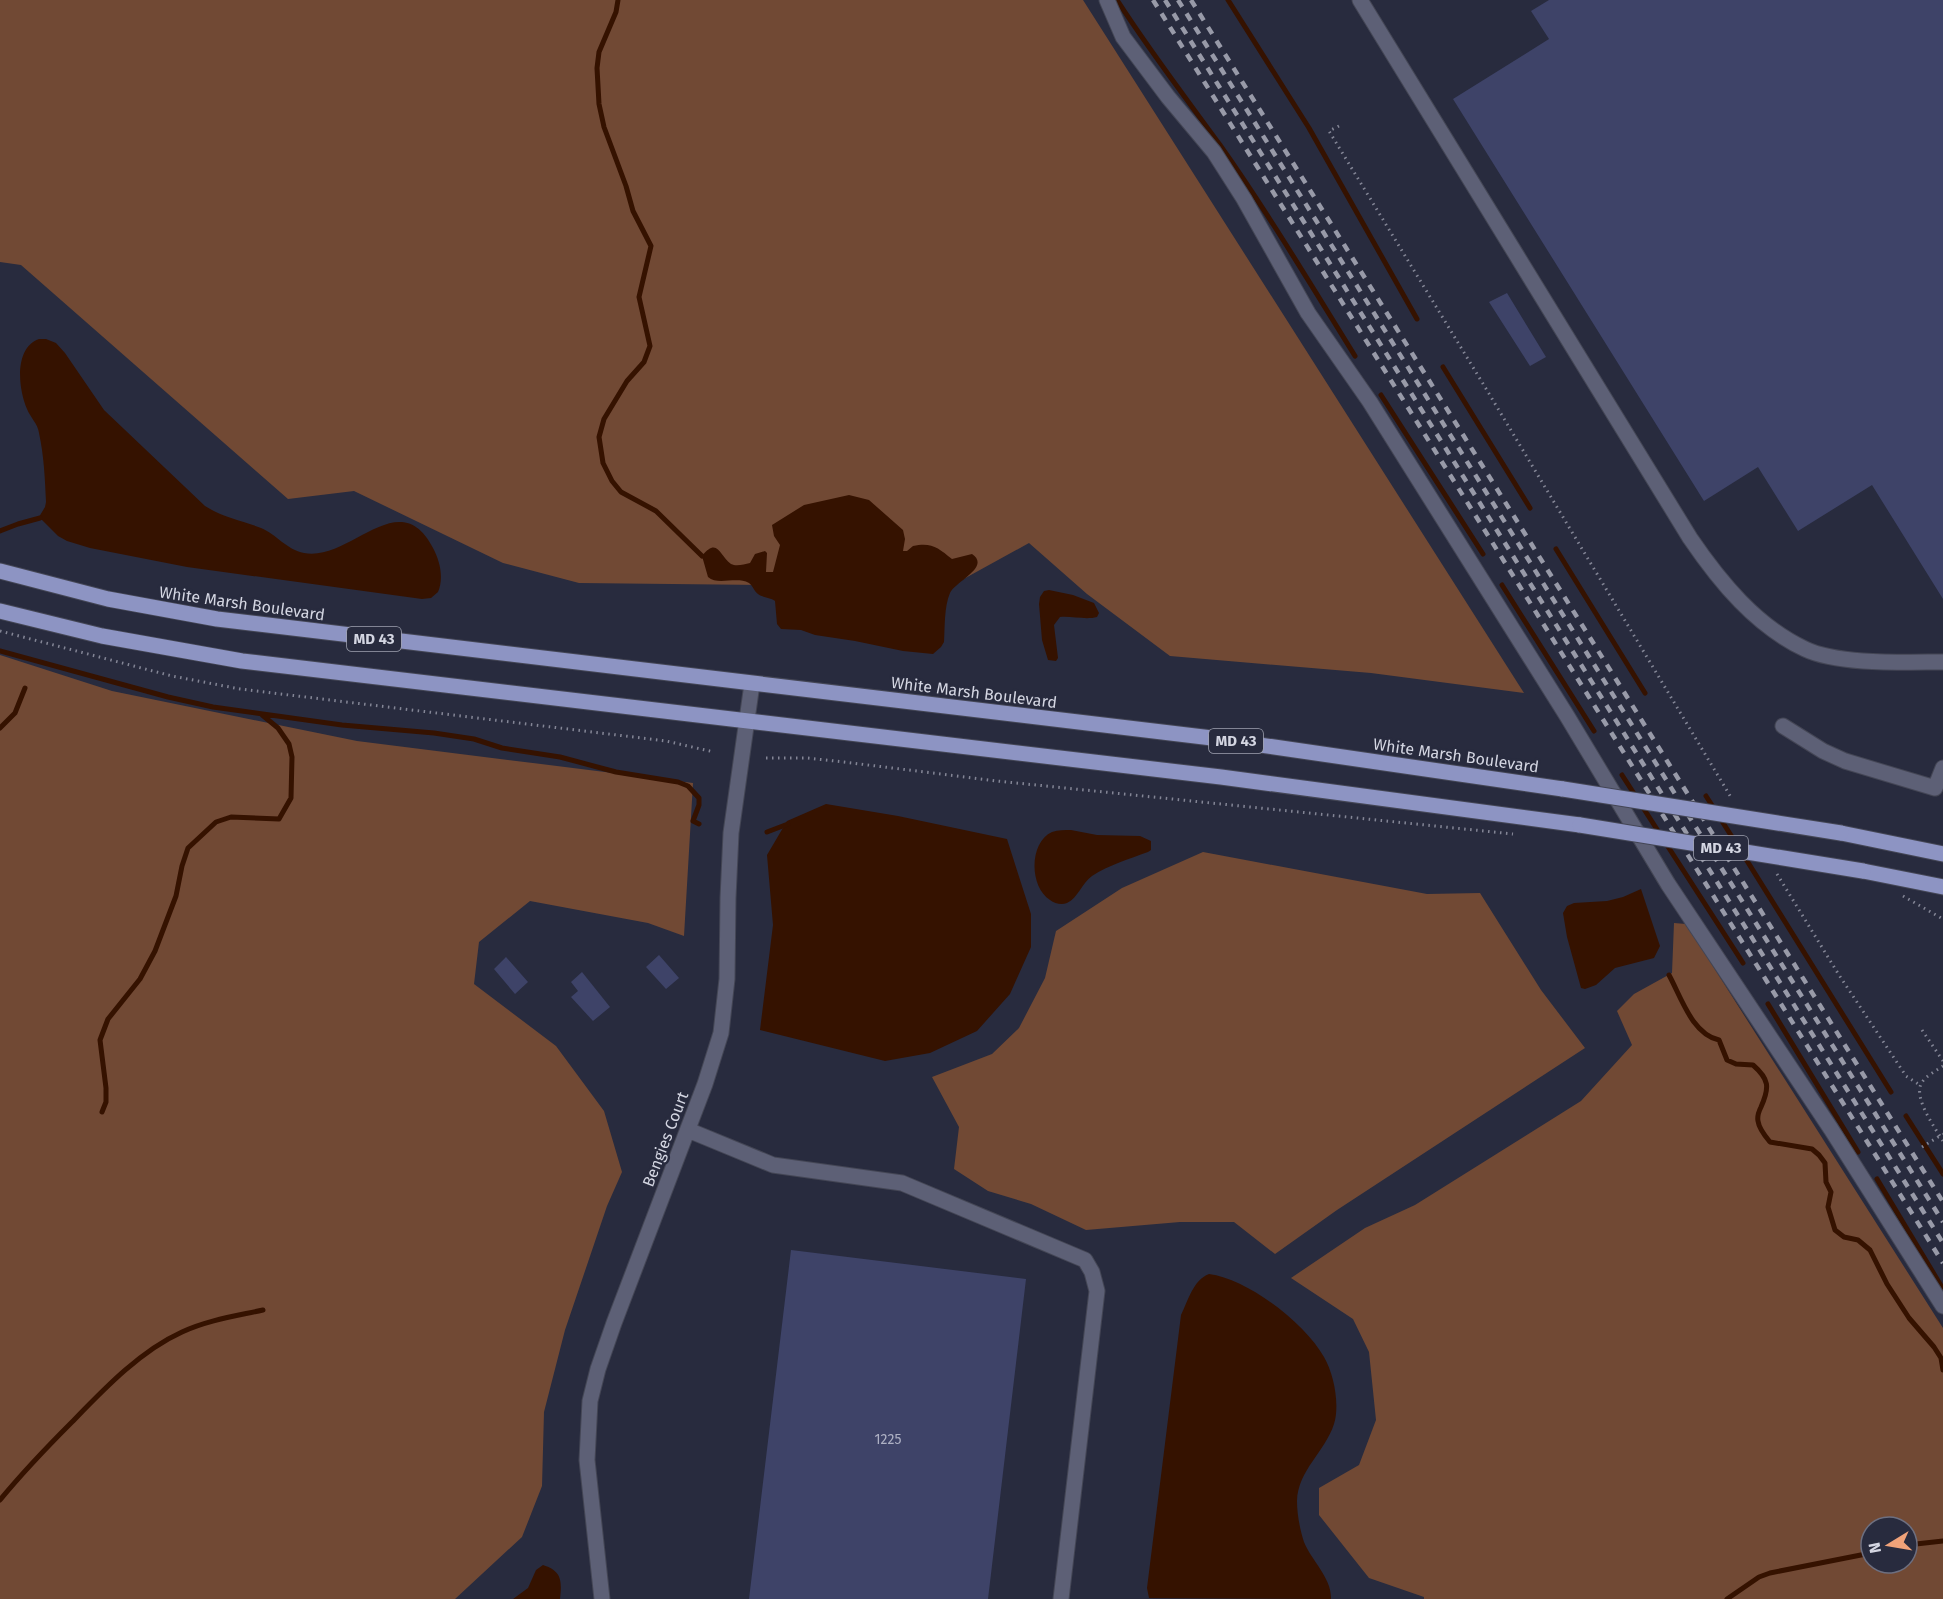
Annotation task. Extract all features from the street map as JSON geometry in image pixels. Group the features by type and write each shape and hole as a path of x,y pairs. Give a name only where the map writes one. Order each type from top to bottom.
{"main road":[{"name":"White Marsh Boulevard","path":"0,571 108,599 217,619 1212,738 1563,789 1841,833 1943,854"},
{"name":"MD 43","path":"0,611 102,636 242,661 1221,777 1580,825 1863,872 1943,888"}],"street":[{"path":"1107,0 1123,37 1168,97 1214,152 1238,189 1308,314 1370,402 1567,716 1668,884 1831,1129 1943,1306"},
{"path":"1359,0 1683,528 1713,571 1760,620 1806,650 1842,659 1943,662"},
{"name":"Bengies Court","path":"602,1599 587,1460 590,1401 614,1323 688,1130 721,1034 727,979 730,852 752,684"},
{"path":"1783,726 1823,752 1845,761 1935,788 1943,768"},
{"path":"688,1130 773,1165 903,1183 1085,1260 1092,1272 1097,1291 1061,1599"}],"path":[{"path":"1339,126 1329,131 1737,807"},
{"path":"0,631 172,676 240,689 666,741 714,752"},
{"path":"766,758 807,758 997,781 1514,834"},
{"path":"1773,867 1839,975 1906,1076 1920,1085"},
{"path":"1902,896 1943,920"},
{"path":"1922,1030 1943,1061"},
{"path":"1942,1068 1927,1076 1920,1085 1920,1096 1943,1141"},
{"path":"1922,1147 1941,1135"}],"shaded area":[{"path":"0,0 1083,0 1524,693 1371,673 1170,656 1087,594 1029,543 920,603 763,585 579,583 503,563 354,491 288,499 21,265 0,262"},
{"path":"39,339 56,343 104,410 205,506 261,528 292,549 304,553 322,553 390,523 405,523 420,530 433,548 441,575 438,592 431,598 422,599 187,567 90,548 58,536 39,517 46,502 42,450 36,424 24,400 20,380 25,351"},
{"path":"849,495 869,500 903,530 905,539 903,551 913,546 930,545 952,559 972,554 977,559 975,569 950,593 944,642 933,654 903,651 815,635 801,630 781,629 777,624 775,601 760,595 744,581 717,581 708,577 702,556 712,548 718,550 731,564 736,565 750,563 755,554 765,551 767,553 766,572 773,572 780,545 774,536 772,525 804,505"},
{"path":"1044,591 1073,595 1094,603 1099,613 1093,618 1060,617 1054,625 1058,658 1056,661 1048,660 1042,640 1039,604"},
{"path":"0,655 112,691 357,741 693,783 684,936 648,923 530,901 479,942 474,984 556,1046 604,1111 622,1172 607,1206 565,1330 544,1412 542,1486 522,1537 455,1599 0,1599"},
{"path":"826,804 898,816 1007,839 1031,914 1031,947 1010,994 977,1031 930,1053 885,1061 760,1030 773,925 767,855 787,821"},
{"path":"1059,830 1097,835 1140,836 1151,841 1151,850 1099,872 1089,879 1071,901 1065,904 1056,903 1043,894 1038,885 1034,865 1036,854 1044,837"},
{"path":"1203,852 1427,894 1480,893 1541,990 1585,1048 1337,1210 1275,1254 1234,1222 1180,1222 1086,1230 1031,1204 988,1191 954,1169 959,1127 932,1077 992,1054 1019,1028 1045,978 1056,931 1122,888"},
{"path":"1641,889 1660,946 1654,958 1615,968 1596,985 1581,988 1567,937 1563,913 1567,906 1574,903 1607,901"},
{"path":"1674,923 1686,924 1943,1328 1943,1599 1424,1599 1424,1597 1369,1578 1319,1515 1319,1488 1359,1465 1376,1420 1369,1352 1353,1319 1291,1278 1365,1228 1415,1205 1581,1101 1632,1045 1617,1011 1634,994 1672,973"},
{"path":"1209,1274 1241,1284 1258,1293 1290,1317 1315,1344 1331,1372 1336,1399 1334,1424 1302,1480 1297,1501 1304,1542 1325,1576 1331,1599 1149,1598 1147,1588 1181,1315 1195,1286"},
{"path":"543,1565 554,1570 559,1577 560,1599 513,1599 528,1588 536,1570"}],"building":[{"path":"1549,0 1943,0 1943,599 1872,485 1798,531 1758,467 1704,501 1453,99 1549,39 1531,11"},
{"path":"1507,293 1546,357 1530,366 1489,302"},
{"path":"659,955 679,978 666,989 646,967"},
{"path":"506,957 528,982 515,994 494,969"},
{"path":"582,972 610,1007 593,1021 571,997 578,991 571,982"},
{"path":"791,1250 1026,1279 988,1599 749,1599"}],"waterway":[{"path":"618,0 616,12 599,52 597,68 599,104 604,127 633,211 651,246 639,297 650,346 644,362 627,381 604,419 599,437 603,463 612,481 621,492 656,511 702,556"},
{"path":"1117,0 1255,197 1355,356"},
{"path":"1228,0 1309,128 1417,319"},
{"path":"1443,367 1530,508"},
{"path":"1381,395 1483,554"},
{"path":"0,531 40,518"},
{"path":"1556,549 1645,693"},
{"path":"1502,585 1594,731"},
{"path":"0,651 213,707 342,725 474,739 502,748 560,757 616,772 678,782 688,786 699,798 693,821 699,824"},
{"path":"0,728 15,713 25,688"},
{"path":"102,1112 106,1102 106,1088 100,1040 108,1019 140,979 155,951 176,896 188,848 216,822 231,817 279,819 291,798 292,757 289,744 278,728 261,714"},
{"path":"1622,775 1660,834"},
{"path":"1706,796 1715,810"},
{"path":"1720,818 1739,848"},
{"path":"767,832 788,824"},
{"path":"1665,842 1743,963"},
{"path":"1744,856 1891,1092"},
{"path":"1669,975 1694,1023 1701,1030 1719,1040 1727,1060 1736,1064 1753,1065 1765,1079 1767,1089 1758,1119 1761,1130 1768,1140 1812,1149 1825,1163 1826,1182 1831,1192 1828,1207 1835,1230 1844,1237 1858,1240 1870,1250 1887,1284 1909,1318 1941,1358 1943,1370"},
{"path":"1768,1004 1858,1152"},
{"path":"1906,1116 1943,1174"},
{"path":"1877,1179 1943,1289"},
{"path":"0,1500 35,1460 97,1397 152,1349 202,1324 263,1310"},
{"path":"1919,1544 1943,1541"},
{"path":"1727,1599 1759,1577 1770,1573 1859,1555"}],"railway":[{"path":"1153,0 1943,1263"},
{"path":"1165,0 1943,1243"},
{"path":"1178,0 1943,1222"},
{"path":"1191,0 1943,1202"}]}
